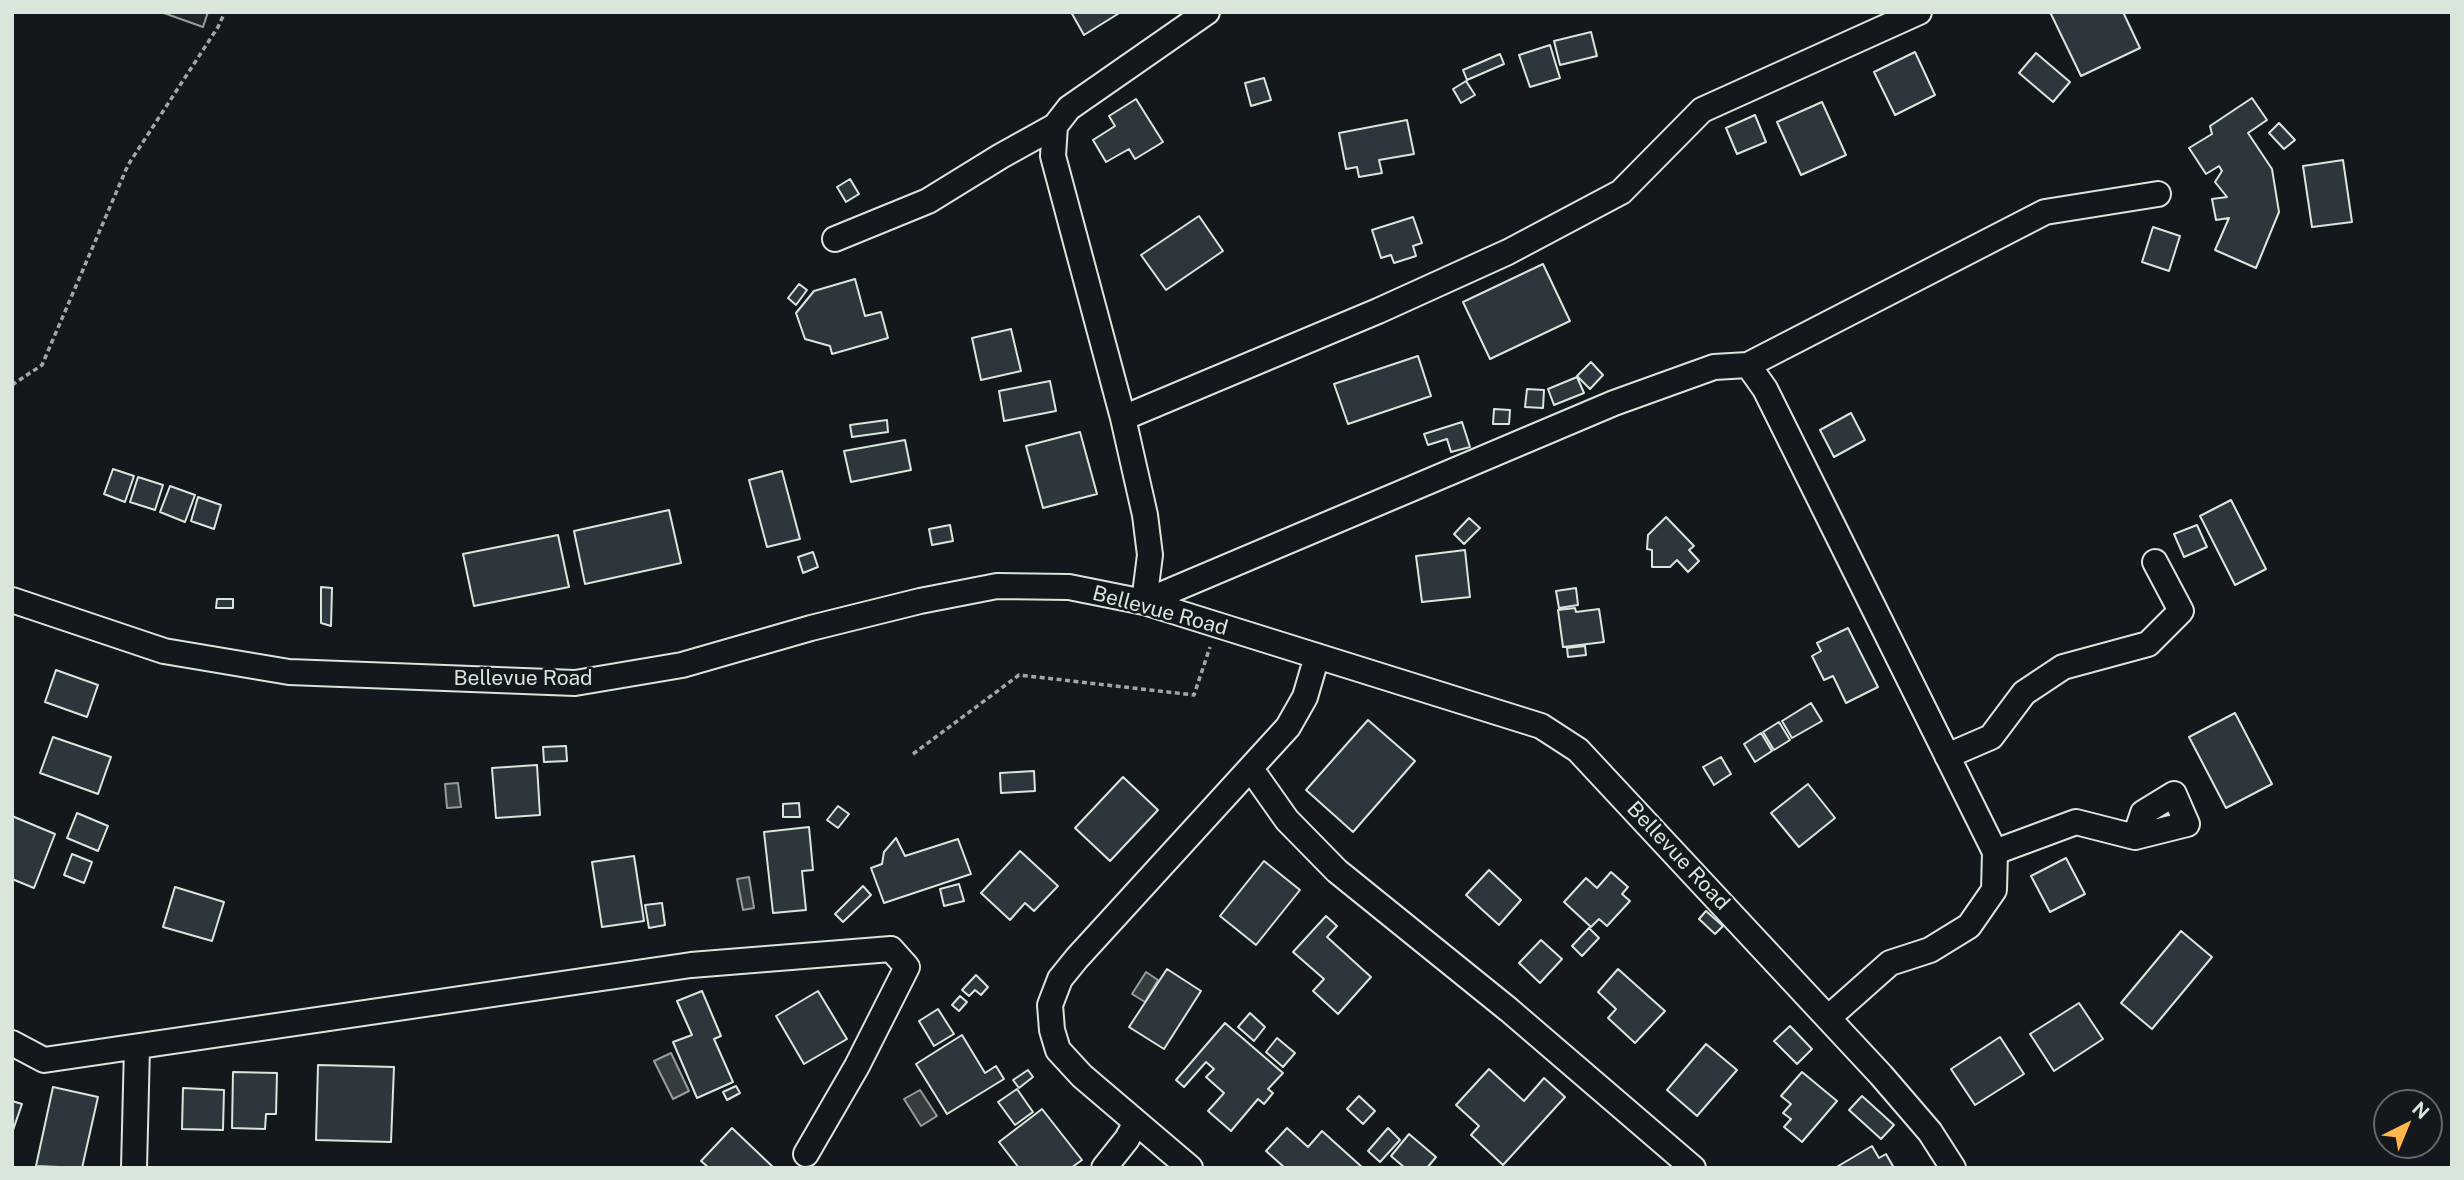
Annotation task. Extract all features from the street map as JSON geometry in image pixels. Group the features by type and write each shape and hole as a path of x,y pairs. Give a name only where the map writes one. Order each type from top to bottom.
{"street":[{"path":"835,239 928,201 1055,126 1069,108 1207,12"},
{"path":"1123,418 1378,311 1507,252 1621,192 1702,110 1919,12"},
{"path":"1055,126 1053,156 1123,418 1145,515 1150,555 1144,602"},
{"path":"1144,602 1614,403 1714,367 1748,365 2045,212 2158,194"},
{"path":"1748,365 1765,389 1995,852 1994,890 1969,926 1930,950 1891,963 1828,1018"},
{"path":"1947,756 1991,737 2024,693 2063,667 2147,644 2181,611 2155,562"},
{"name":"Bellevue Road","path":"12,600 164,651 289,672 575,683 682,665 811,628 920,601 997,586 1069,587 1144,602 1541,726 1578,750 1828,1018 1930,1132 1953,1168"},
{"path":"1190,1168 1082,1076 1058,1050 1052,1030 1050,1006 1060,979 1077,958 1288,727 1306,697 1317,656"},
{"path":"1251,768 1287,820 1337,871 1509,1010 1693,1168"},
{"path":"1995,852 2076,822 2136,837"},
{"path":"12,1043 44,1060 677,967 891,949 907,967 857,1066 806,1154"},
{"path":"134,1168 137,1047"},
{"path":"1104,1168 1127,1139 1136,1122"}],"path":[{"path":"12,385 41,365 128,165 218,27 225,12"},
{"path":"913,754 1019,676 1194,695 1218,625"}],"shaded area":[{"path":"161,12 208,12 203,27"},
{"path":"458,783 461,807 447,808 445,784"},
{"path":"749,877 754,908 743,910 737,879"},
{"path":"1146,972 1158,980 1145,1002 1132,994"},
{"path":"671,1053 689,1091 673,1099 654,1061"},
{"path":"920,1090 937,1116 921,1126 904,1099"}],"building":[{"path":"1071,12 1121,12 1084,35"},
{"path":"2050,12 2123,12 2140,48 2081,76"},
{"path":"1591,32 1597,56 1560,65 1554,41"},
{"path":"1550,45 1560,78 1530,87 1519,55"},
{"path":"1915,52 1935,95 1895,115 1874,72"},
{"path":"2036,53 2070,82 2053,102 2019,73"},
{"path":"1500,54 1504,64 1467,80 1463,70"},
{"path":"1264,78 1271,100 1251,106 1245,83"},
{"path":"1466,81 1475,95 1461,103 1453,89"},
{"path":"2252,98 2267,120 2248,133 2272,169 2279,212 2256,268 2215,250 2229,218 2216,220 2212,199 2227,197 2215,182 2222,171 2219,166 2206,174 2189,148 2212,134 2210,126"},
{"path":"1136,99 1163,142 1135,159 1129,149 1106,162 1093,140 1115,126 1109,116"},
{"path":"1822,102 1846,155 1801,175 1777,122"},
{"path":"1755,115 1766,142 1737,154 1726,128"},
{"path":"1407,120 1414,154 1379,160 1382,173 1359,177 1357,167 1346,169 1339,133"},
{"path":"2279,123 2295,140 2284,149 2269,133"},
{"path":"2343,160 2352,222 2312,227 2303,166"},
{"path":"850,179 859,194 846,202 837,187"},
{"path":"1199,216 1223,251 1166,290 1141,255"},
{"path":"1413,217 1422,243 1413,246 1416,256 1394,263 1391,255 1381,258 1372,230"},
{"path":"2153,227 2180,236 2169,271 2142,262"},
{"path":"1543,264 1570,321 1490,359 1463,302"},
{"path":"855,279 865,316 881,312 888,338 832,354 830,346 805,339 796,313 814,291"},
{"path":"799,284 807,290 796,305 788,298"},
{"path":"1011,329 1021,371 981,380 972,338"},
{"path":"1418,356 1431,396 1348,424 1334,384"},
{"path":"1591,362 1603,375 1590,389 1577,376"},
{"path":"1577,377 1584,393 1554,405 1548,389"},
{"path":"1050,381 1056,411 1004,421 999,391"},
{"path":"1527,389 1544,390 1543,408 1525,407"},
{"path":"1494,409 1510,410 1509,424 1493,424"},
{"path":"1851,413 1865,440 1834,457 1820,430"},
{"path":"887,420 888,432 852,437 850,425"},
{"path":"1462,422 1470,447 1451,452 1447,439 1428,445 1424,434"},
{"path":"1080,432 1097,494 1043,508 1026,446"},
{"path":"905,440 911,470 851,482 844,451"},
{"path":"113,469 134,476 125,502 104,494"},
{"path":"782,471 800,539 767,547 749,480"},
{"path":"138,477 163,485 155,510 130,502"},
{"path":"170,486 195,495 185,522 160,512"},
{"path":"198,497 221,505 214,529 191,521"},
{"path":"2231,500 2266,569 2235,585 2200,516"},
{"path":"669,510 681,563 585,584 574,531"},
{"path":"1666,517 1694,546 1689,550 1699,561 1688,572 1677,560 1670,567 1652,567 1652,550 1647,549 1648,535"},
{"path":"1469,518 1480,528 1464,544 1454,534"},
{"path":"950,525 953,541 932,545 929,529"},
{"path":"2197,525 2207,547 2184,557 2174,534"},
{"path":"558,535 569,587 474,606 463,554"},
{"path":"1465,550 1470,597 1422,602 1416,556"},
{"path":"813,552 818,567 803,573 798,557"},
{"path":"321,587 332,588 331,626 321,623"},
{"path":"1576,588 1578,605 1559,608 1556,591"},
{"path":"217,599 233,599 233,608 216,608"},
{"path":"1575,608 1576,612 1599,609 1604,642 1563,647 1558,610"},
{"path":"1848,628 1878,687 1846,703 1833,676 1824,680 1812,656 1821,651 1817,643"},
{"path":"1585,646 1586,655 1568,657 1567,648"},
{"path":"56,670 98,685 87,717 45,702"},
{"path":"1811,703 1822,721 1792,738 1782,721"},
{"path":"2235,713 2272,784 2226,808 2189,737"},
{"path":"1368,720 1415,761 1353,832 1306,790"},
{"path":"1779,722 1790,740 1774,750 1763,732"},
{"path":"1761,733 1772,751 1755,762 1744,744"},
{"path":"53,737 111,757 98,794 40,773"},
{"path":"566,746 567,761 544,762 543,747"},
{"path":"1721,757 1731,774 1714,785 1703,767"},
{"path":"537,765 540,815 496,818 492,768"},
{"path":"1034,771 1035,791 1001,793 1000,773"},
{"path":"1123,777 1158,810 1110,861 1075,828"},
{"path":"1808,784 1835,818 1799,847 1771,813"},
{"path":"799,803 800,817 783,817 783,804"},
{"path":"838,806 849,814 838,828 827,820"},
{"path":"77,813 108,826 98,851 67,838"},
{"path":"12,816 55,834 34,888 12,879"},
{"path":"809,827 813,870 802,871 806,910 773,913 764,832"},
{"path":"896,838 905,856 958,839 971,874 884,903 871,868 882,864 884,852"},
{"path":"1020,851 1058,886 1034,911 1025,903 1010,920 981,893"},
{"path":"72,854 92,862 84,883 64,875"},
{"path":"634,856 644,921 602,927 592,862"},
{"path":"2066,858 2085,894 2050,912 2031,876"},
{"path":"1264,861 1300,890 1256,945 1220,916"},
{"path":"1489,870 1521,900 1499,925 1466,895"},
{"path":"1611,872 1628,887 1622,894 1630,901 1607,926 1599,919 1591,927 1564,902 1586,878 1597,888"},
{"path":"959,884 964,901 944,906 940,889"},
{"path":"863,886 871,895 843,922 835,914"},
{"path":"175,887 224,902 212,941 163,927"},
{"path":"662,903 665,925 649,928 645,905"},
{"path":"1706,911 1723,926 1715,934 1699,919"},
{"path":"1326,916 1337,926 1327,937 1371,977 1338,1014 1313,991 1324,979 1293,952"},
{"path":"1589,928 1599,938 1582,956 1572,946"},
{"path":"2181,931 2212,957 2152,1029 2121,1003"},
{"path":"1541,940 1562,959 1540,983 1519,963"},
{"path":"1167,969 1201,991 1164,1049 1129,1027"},
{"path":"1618,969 1665,1011 1635,1043 1608,1018 1616,1009 1598,992"},
{"path":"976,975 988,987 981,995 975,990 969,996 962,990"},
{"path":"702,991 721,1036 714,1039 733,1082 697,1098 673,1042 692,1035 677,1001"},
{"path":"818,991 847,1039 804,1064 776,1016"},
{"path":"960,996 967,1002 959,1011 952,1005"},
{"path":"2079,1003 2103,1039 2054,1071 2030,1034"},
{"path":"938,1009 954,1034 934,1046 919,1021"},
{"path":"1250,1013 1265,1027 1254,1041 1238,1027"},
{"path":"1225,1023 1283,1073 1268,1089 1273,1093 1264,1104 1258,1099 1231,1131 1208,1111 1224,1093 1206,1077 1214,1069 1206,1062 1184,1087 1176,1080"},
{"path":"1790,1026 1812,1049 1797,1064 1774,1041"},
{"path":"962,1035 985,1073 996,1066 1004,1079 947,1114 916,1064"},
{"path":"2000,1037 2024,1074 1975,1105 1951,1069"},
{"path":"1277,1038 1295,1053 1283,1067 1266,1052"},
{"path":"1706,1044 1737,1070 1697,1116 1667,1090"},
{"path":"318,1065 394,1067 391,1142 316,1140"},
{"path":"1489,1069 1524,1101 1544,1078 1565,1097 1503,1165 1471,1135 1479,1126 1456,1105"},
{"path":"1028,1070 1033,1077 1019,1088 1013,1080"},
{"path":"233,1072 277,1073 276,1114 266,1114 265,1129 232,1128"},
{"path":"1802,1072 1837,1101 1802,1142 1784,1127 1791,1119 1783,1113 1791,1104 1781,1096"},
{"path":"736,1086 740,1093 727,1100 723,1092"},
{"path":"53,1087 98,1097 82,1168 36,1166"},
{"path":"183,1088 224,1090 223,1130 182,1129"},
{"path":"1017,1089 1033,1112 1015,1125 998,1102"},
{"path":"1359,1096 1375,1111 1363,1124 1347,1109"},
{"path":"1862,1096 1894,1125 1881,1139 1849,1110"},
{"path":"12,1101 22,1104 12,1133"},
{"path":"1042,1109 1082,1160 1071,1168 1019,1168 999,1142"},
{"path":"732,1128 774,1168 709,1168 701,1161"},
{"path":"1287,1128 1308,1147 1322,1131 1363,1168 1285,1168 1266,1151"},
{"path":"1388,1128 1400,1140 1380,1162 1368,1151"},
{"path":"1409,1134 1436,1157 1427,1168 1405,1168 1391,1156"},
{"path":"1872,1146 1879,1158 1886,1154 1894,1168 1835,1168"}]}
